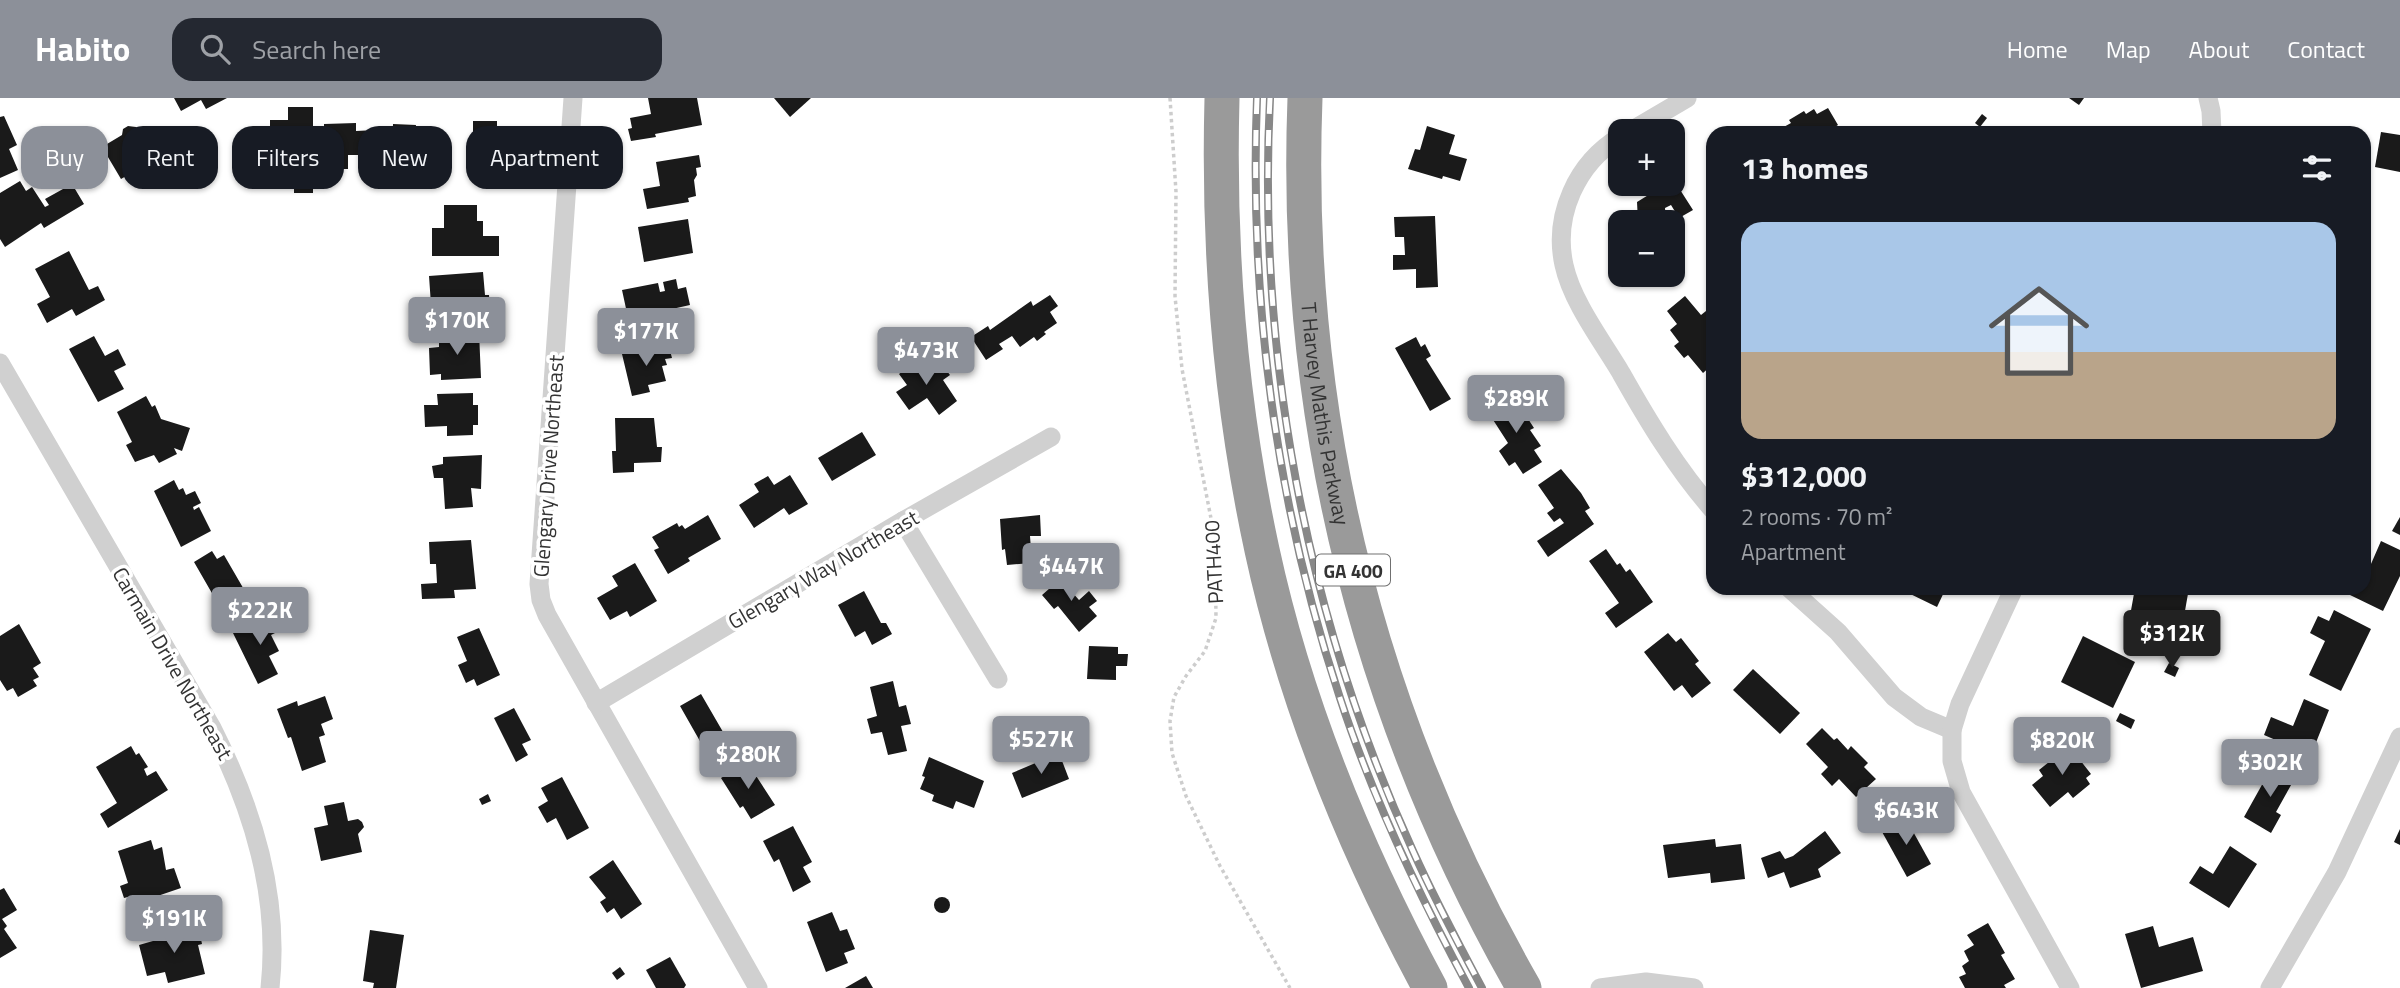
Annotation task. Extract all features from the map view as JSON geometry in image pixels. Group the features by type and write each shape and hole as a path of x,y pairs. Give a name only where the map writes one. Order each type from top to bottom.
{"highway":[{"path":"1222,98 1221,217 1234,388 1262,551 1308,711 1338,791 1370,869 1430,988"},
{"name":"T Harvey Mathis Parkway","path":"1305,110 1304,214 1317,377 1346,545 1386,684 1415,760 1446,835 1524,988"}],"street":[{"name":"Glengary Drive Northeast","path":"573,98 539,584 541,600 758,988"},
{"path":"1651,119 1687,98"},
{"path":"2208,98 2212,126"},
{"path":"1608,147 1592,160 1576,182 1566,206 1561,232 1564,265 1574,294 1653,428 1706,502"},
{"name":"Carmain Drive Northeast","path":"0,363 212,728 234,771 262,858 271,929 270,988"},
{"name":"Glengary Way Northeast","path":"596,702 1051,437"},
{"path":"903,521 998,679"},
{"path":"1797,595 1838,632 1894,697 1921,718 1952,730"},
{"path":"2011,595 1960,704 1952,730 1952,761 1961,792 2070,988"},
{"path":"2270,988 2337,872 2400,737"},
{"path":"1600,988 1646,982 1694,988"}],"path":[{"name":"PATH400","path":"1170,98 1175,191 1175,296 1180,357 1216,539 1216,618 1205,651 1174,697 1170,722 1172,754 1186,796 1220,866 1290,988"}],"building":[{"path":"174,98 227,98 206,109 201,100 181,111"},
{"path":"648,98 697,98 702,125 631,141 628,129 632,128 630,118 651,114"},
{"path":"774,98 811,98 790,117"},
{"path":"2069,98 2084,98 2079,105"},
{"path":"288,107 313,107 313,126 270,126 270,120 288,120"},
{"path":"1828,108 1838,125 1786,126 1791,123 1789,120 1804,111 1806,114 1814,109 1817,114"},
{"path":"1982,114 1987,118 1981,126 1975,123"},
{"path":"4,116 17,145 9,149 18,170 0,178 0,117"},
{"path":"473,121 497,121 497,126 473,126"},
{"path":"356,123 358,155 348,155 348,169 344,169 344,126 324,124"},
{"path":"393,124 416,125 416,126"},
{"path":"1427,126 1455,135 1449,154 1467,159 1460,181 1408,169 1415,149 1420,150"},
{"path":"2381,132 2400,135 2400,172 2375,167"},
{"path":"122,135 121,179 108,157 108,143"},
{"path":"699,155 701,167 696,168 697,175 694,180 696,196 688,198 689,202 647,209 643,189 660,186 656,162"},
{"path":"20,181 21,189 33,189 45,207 49,205 45,199 63,189 75,189 84,204 44,228 41,223 5,247 0,239 0,193"},
{"path":"294,189 313,189 313,193 294,193"},
{"path":"1647,196 1684,196 1693,210 1685,215 1685,210 1674,210 1671,205 1665,210 1637,210 1637,202"},
{"path":"444,205 477,205 477,221 483,221 483,236 499,236 499,256 432,256 432,228 444,228"},
{"path":"1435,216 1438,287 1416,288 1416,269 1393,270 1393,255 1405,255 1404,237 1395,237 1394,217"},
{"path":"688,219 693,253 644,262 638,227"},
{"path":"69,251 89,290 98,286 105,300 76,316 72,309 47,323 37,304 50,297 35,269"},
{"path":"483,272 490,312 432,319 429,276"},
{"path":"676,279 678,289 686,287 690,305 663,311 665,319 630,327 622,290 658,283 660,292 665,291 663,282"},
{"path":"1050,295 1058,306 1050,312 1057,323 1037,341 1034,337 1020,347 1012,336 999,344 1003,349 986,360 971,337 988,326 990,330 1031,301 1033,306"},
{"path":"1685,296 1701,315 1706,311 1706,370 1703,373 1688,355 1684,358 1674,346 1679,342 1670,330 1677,324 1667,311"},
{"path":"479,332 481,378 441,380 441,374 430,375 429,348 439,347 439,334"},
{"path":"94,336 105,356 118,349 126,365 114,371 124,389 98,402 69,349"},
{"path":"1416,337 1421,347 1425,344 1431,356 1426,359 1451,399 1430,411 1395,348"},
{"path":"668,343 672,358 665,359 667,365 662,366 666,381 648,385 650,392 632,396 622,354"},
{"path":"918,360 925,371 939,361 950,375 943,380 957,401 939,415 927,398 909,410 896,392 907,385 899,374"},
{"path":"473,393 473,405 478,405 478,425 473,425 473,435 447,436 447,426 425,427 424,405 438,405 437,394"},
{"path":"146,396 152,407 155,405 161,419 190,428 182,451 174,448 177,454 159,463 154,455 135,462 126,445 132,442 117,412"},
{"path":"1513,396 1534,428 1530,430 1541,446 1534,450 1542,462 1523,474 1515,462 1509,466 1499,451 1508,443 1488,412"},
{"path":"615,418 654,418 657,447 662,447 661,462 634,463 634,472 613,473 612,451 616,451"},
{"path":"862,432 876,455 832,481 818,458"},
{"path":"482,455 481,489 471,488 473,507 445,509 443,478 434,478 432,466 443,464 443,457"},
{"path":"1561,469 1590,508 1585,511 1594,524 1548,557 1537,541 1564,523 1560,518 1554,522 1547,513 1554,508 1538,485"},
{"path":"790,475 808,504 789,515 784,508 754,528 739,505 759,492 754,484 768,476 774,485"},
{"path":"174,480 179,490 183,488 186,495 195,491 201,503 193,507 194,510 199,507 211,531 181,547 154,491"},
{"path":"708,515 721,539 688,558 690,561 668,574 654,550 659,548 652,537 677,523 685,529"},
{"path":"1040,515 1041,536 1030,536 1032,563 1007,565 1005,549 1002,550 1000,519"},
{"path":"2400,517 2400,535 2392,531"},
{"path":"471,540 476,589 454,590 455,598 422,599 421,584 437,583 436,564 430,564 429,542"},
{"path":"2381,541 2400,550 2400,576 2383,611 2350,595 2371,595 2371,564"},
{"path":"1606,549 1617,565 1620,563 1626,572 1630,569 1653,602 1616,628 1605,613 1619,603 1589,561"},
{"path":"212,551 217,559 224,555 253,605 231,618 216,593 213,595 194,562"},
{"path":"635,563 657,601 630,617 627,611 610,620 597,598 618,586 612,576"},
{"path":"1065,575 1075,587 1071,591 1079,600 1089,591 1097,601 1089,607 1097,616 1079,632 1058,606 1054,609 1042,595"},
{"path":"864,591 881,623 886,623 892,634 872,645 865,631 855,637 838,605"},
{"path":"1912,595 1943,595 1937,607"},
{"path":"2134,595 2188,595 2179,645 2170,643 2168,651 2153,648 2157,621 2130,616"},
{"path":"2334,610 2371,629 2341,691 2309,675 2325,641 2310,633 2318,616 2329,621"},
{"path":"273,614 281,630 271,635 279,651 269,656 278,674 258,684 233,633"},
{"path":"19,624 41,663 33,668 39,677 33,680 37,686 18,697 13,688 7,691 0,680 0,636"},
{"path":"479,628 500,675 477,686 474,679 466,683 458,665 467,661 457,637"},
{"path":"1668,633 1676,642 1681,638 1699,661 1695,664 1711,683 1692,698 1682,685 1674,691 1644,652"},
{"path":"2083,636 2135,662 2113,708 2061,682"},
{"path":"1089,646 1118,647 1118,654 1128,654 1127,666 1116,666 1116,680 1087,679"},
{"path":"2169,663 2179,668 2175,677 2164,672"},
{"path":"1753,669 1800,713 1780,734 1733,690"},
{"path":"893,681 899,707 906,705 911,724 901,726 907,751 888,755 882,732 871,734 867,719 877,716 870,687"},
{"path":"701,694 730,744 712,754 709,747 705,750 680,706"},
{"path":"325,696 333,719 321,724 325,735 319,737 326,762 302,771 291,737 288,738 277,709 297,701 298,706"},
{"path":"2304,699 2329,710 2311,755 2264,735 2271,717 2293,726"},
{"path":"514,708 531,740 522,744 528,755 516,762 494,718"},
{"path":"2120,713 2135,720 2131,729 2116,721"},
{"path":"1822,728 1848,750 1851,746 1868,763 1864,767 1876,779 1856,797 1839,779 1832,786 1821,774 1828,767 1806,744"},
{"path":"131,746 148,767 144,769 147,776 156,771 168,790 108,828 100,814 117,803 96,767"},
{"path":"2069,746 2091,774 2086,778 2090,784 2073,798 2068,792 2050,807 2032,785 2043,776 2039,770"},
{"path":"1059,753 1069,779 1022,798 1012,773"},
{"path":"929,757 984,781 974,808 956,801 953,809 932,801 934,795 920,789"},
{"path":"747,762 775,805 751,819 743,806 740,808 721,778"},
{"path":"2273,765 2295,778 2276,812 2281,815 2271,833 2244,817"},
{"path":"562,777 589,828 567,840 556,818 547,823 538,807 548,801 541,788"},
{"path":"488,794 491,801 482,805 479,799"},
{"path":"344,802 348,821 358,819 364,827 358,834 362,852 321,861 314,828 328,825 324,806"},
{"path":"1905,817 1931,864 1907,877 1881,830"},
{"path":"793,826 812,862 803,867 811,882 793,892 779,859 774,862 763,841"},
{"path":"2400,829 2400,845 2394,842"},
{"path":"1825,831 1841,853 1818,869 1821,877 1790,888 1784,872 1768,878 1761,858 1780,851 1785,859 1793,856"},
{"path":"1715,839 1716,847 1741,844 1745,879 1711,883 1710,873 1668,878 1663,845"},
{"path":"151,840 154,850 162,847 166,870 174,868 181,888 134,904 132,896 124,898 120,886 128,883 118,851"},
{"path":"2230,846 2257,864 2229,908 2189,883 2200,866 2213,874"},
{"path":"613,860 642,904 621,919 614,908 607,913 600,902 606,898 589,877"},
{"path":"4,888 17,910 2,919 7,926 4,929 17,948 0,958 0,890"},
{"path":"942,897 950,905 942,913 934,905"},
{"path":"832,912 840,931 847,929 855,949 844,953 848,963 826,972 807,922"},
{"path":"1988,923 2005,953 2001,955 2015,979 2004,985 2006,988 1965,988 1959,977 1966,974 1962,966 1969,961 1964,951 1974,945 1967,935"},
{"path":"198,925 202,944 198,945 205,974 168,983 165,972 147,976 139,945 153,941 152,937"},
{"path":"2153,926 2159,947 2193,937 2203,971 2141,988 2125,934"},
{"path":"370,930 404,935 396,988 373,988 374,983 363,981"},
{"path":"670,957 686,985 684,988 656,988 646,970"},
{"path":"620,967 625,974 617,980 612,973"},
{"path":"866,976 873,988 845,988"}],"railway":[{"path":"1257,98 1256,174 1263,326 1272,402 1299,551 1340,698 1367,773 1432,918 1469,988"},
{"path":"1270,98 1268,195 1272,291 1281,387 1317,578 1344,671 1376,762 1421,869 1482,988"}]}
